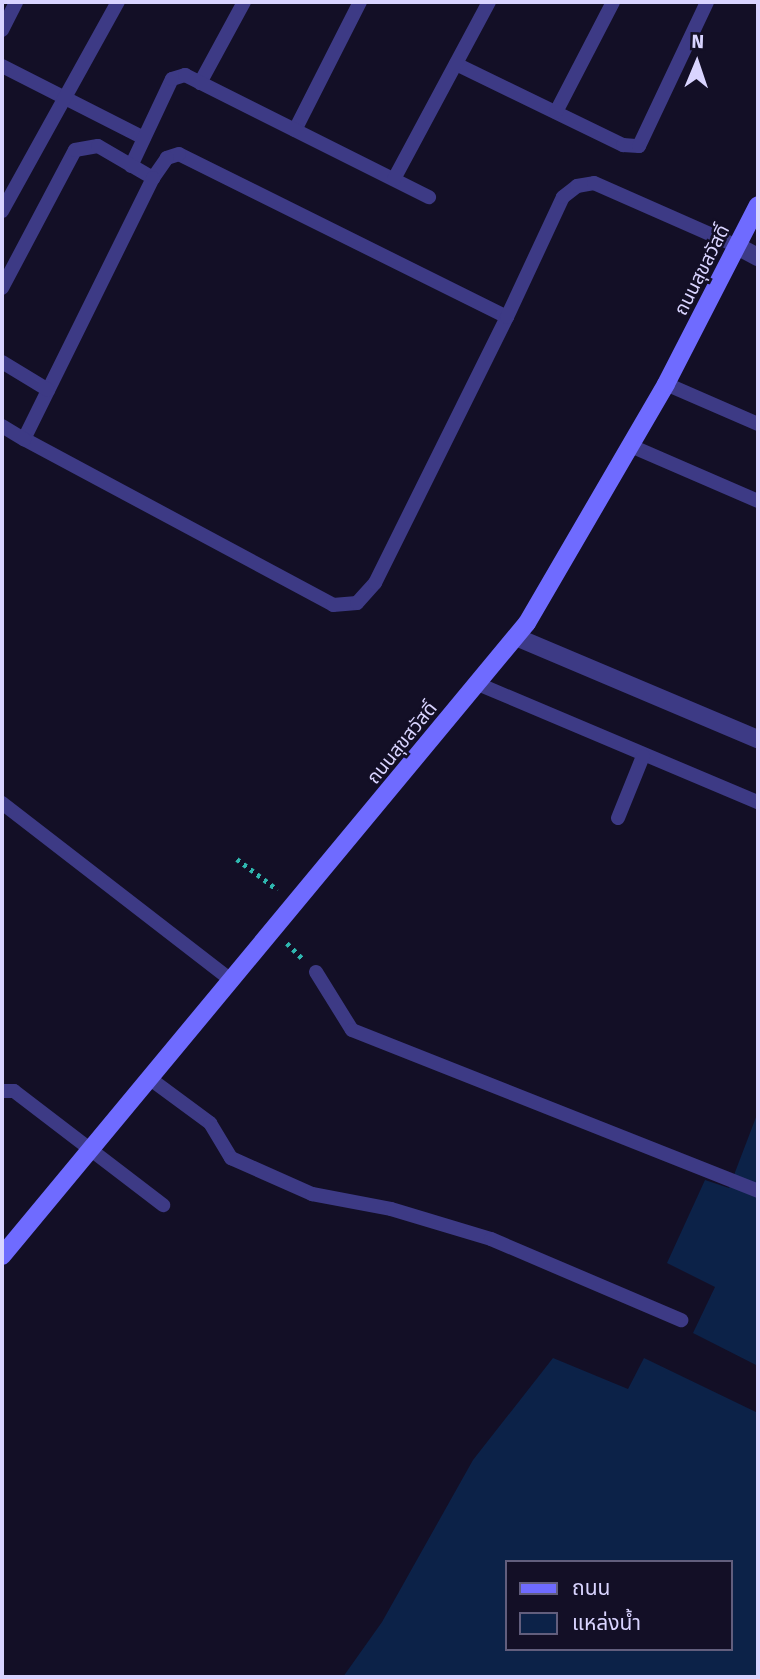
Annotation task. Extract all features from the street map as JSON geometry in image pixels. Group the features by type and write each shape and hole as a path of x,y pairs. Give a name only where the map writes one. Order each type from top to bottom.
{"main road":[{"name":"ถนนสุขสวัสดิ์","path":"2,1256 8,1238 92,1149 298,905 516,637 560,574 666,384 758,205"}],"street":[{"path":"737,246 758,257"},
{"path":"516,637 758,739"}],"lane":[{"path":"2,30 16,2"},
{"path":"2,211 118,2"},
{"path":"200,83 244,2"},
{"path":"295,130 360,2"},
{"path":"394,179 489,2"},
{"path":"556,113 614,2"},
{"path":"456,64 623,145 639,146 707,2"},
{"path":"2,66 144,138"},
{"path":"131,166 172,79 185,75 429,197"},
{"path":"2,288 75,150 98,146 153,178"},
{"path":"24,439 153,178 167,158 180,154 195,158 507,317"},
{"path":"2,426 334,604 358,603 375,583 507,317 563,197 577,186 594,183 737,246"},
{"path":"2,362 48,390"},
{"path":"666,384 758,424"},
{"path":"631,446 758,501"},
{"path":"478,684 643,756 758,802"},
{"path":"618,817 643,756"},
{"path":"2,803 232,981"},
{"path":"316,972 352,1030 758,1191"},
{"path":"149,1079 210,1123 231,1158 312,1194 391,1209 491,1239 681,1320"},
{"path":"2,1091 15,1091 163,1205"}],"path":[{"path":"237,859 298,905"},
{"path":"275,931 316,972"}],"water":[{"path":"758,1112 758,1366 693,1333 715,1287 667,1263 705,1180 729,1188"},
{"path":"553,1358 628,1389 644,1358 758,1413 758,1677 343,1677 382,1622 473,1460"}]}
